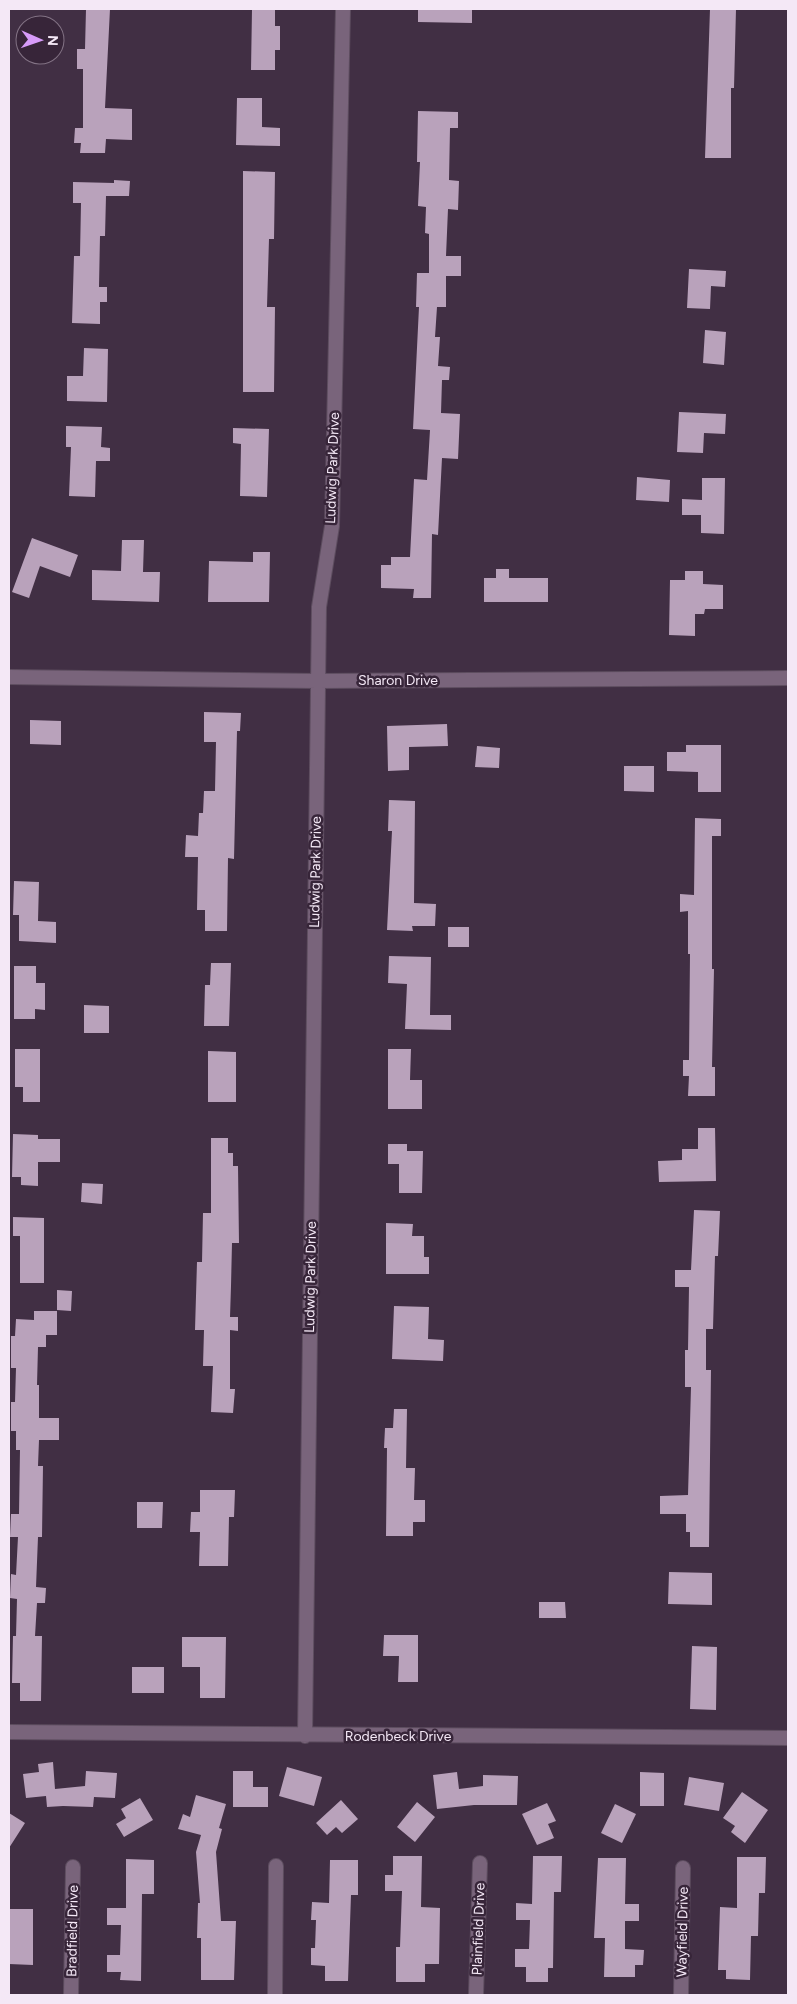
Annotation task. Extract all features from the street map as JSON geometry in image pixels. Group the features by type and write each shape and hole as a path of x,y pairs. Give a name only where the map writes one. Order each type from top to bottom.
{"street":[{"name":"Ludwig Park Drive","path":"305,1736 318,607 332,526 343,9"},
{"name":"Sharon Drive","path":"9,677 317,681 788,678"},
{"name":"Rodenbeck Drive","path":"9,1732 305,1736 788,1738"},
{"name":"Plainfield Drive","path":"476,1995 480,1863"},
{"path":"275,1995 276,1866"},
{"name":"Bradfield Drive","path":"71,1995 73,1867"},
{"name":"Wayfield Drive","path":"681,1995 683,1868"}],"building":[{"path":"86,9 110,9 105,108 132,109 132,140 106,139 105,153 80,153 81,143 74,143 75,128 83,128 83,69 77,69 77,49 85,49"},
{"path":"252,9 275,9 275,26 280,26 280,50 275,50 275,70 251,70"},
{"path":"418,9 472,9 472,23 418,22"},
{"path":"710,9 736,9 734,88 731,88 731,158 705,158"},
{"path":"237,98 262,98 262,127 280,128 280,146 236,145"},
{"path":"418,111 458,112 458,128 450,128 449,180 459,181 458,210 448,209 446,256 461,256 461,276 446,276 446,307 437,307 435,337 440,337 438,366 450,367 449,380 442,380 441,413 460,414 458,459 442,458 438,535 432,534 431,598 413,598 414,589 381,588 381,565 391,565 391,557 410,557 414,479 427,480 430,430 413,429 419,307 416,307 417,273 429,273 429,234 425,233 426,207 418,206 420,162 417,162"},
{"path":"243,171 275,172 274,239 269,239 267,307 275,307 274,392 243,392"},
{"path":"114,180 130,181 129,196 106,196 105,236 100,236 99,287 107,287 107,302 100,302 100,324 72,323 74,256 80,256 81,203 73,203 73,182 114,183"},
{"path":"689,269 726,271 725,287 711,286 710,309 687,308"},
{"path":"705,330 726,332 724,365 703,363"},
{"path":"84,348 108,349 107,402 67,401 67,376 83,376"},
{"path":"679,412 726,414 725,434 704,433 703,453 677,452"},
{"path":"66,426 102,427 101,447 110,448 110,461 96,461 95,497 69,496 71,447 66,447"},
{"path":"233,428 269,429 267,497 240,496 241,444 233,443"},
{"path":"637,477 670,480 669,502 636,500"},
{"path":"702,478 725,478 724,534 701,533 701,515 682,515 682,499 702,500"},
{"path":"32,538 78,555 70,577 40,566 29,598 12,592"},
{"path":"122,540 144,540 143,572 160,572 159,602 92,600 92,570 121,571"},
{"path":"253,552 270,552 269,602 208,602 209,561 253,562"},
{"path":"496,569 509,569 509,578 548,578 548,602 484,602 484,578 496,578"},
{"path":"685,571 703,571 703,584 723,585 723,609 705,609 704,614 695,614 695,636 669,635 670,580 685,580"},
{"path":"204,712 241,713 240,731 237,731 234,859 228,858 227,931 205,931 205,910 197,910 198,857 185,857 186,835 198,836 199,813 203,813 204,791 215,791 216,742 204,742"},
{"path":"30,720 61,721 61,745 30,744"},
{"path":"447,724 448,746 409,747 409,770 388,771 387,726"},
{"path":"686,745 721,745 721,792 698,792 698,772 667,771 667,752 686,752"},
{"path":"477,746 500,748 499,768 475,767"},
{"path":"624,766 654,766 654,792 624,791"},
{"path":"389,800 415,801 414,903 436,904 435,926 412,926 413,931 387,930 392,831 388,831"},
{"path":"695,818 721,819 721,836 712,836 712,969 714,969 712,1067 715,1067 715,1096 688,1096 689,1076 683,1076 683,1060 689,1060 690,954 688,954 688,911 680,912 680,894 694,895"},
{"path":"14,881 39,882 38,921 56,922 56,943 19,941 19,915 13,915"},
{"path":"448,927 469,927 469,947 448,947"},
{"path":"389,956 431,957 430,1015 451,1015 451,1030 405,1029 407,984 388,983"},
{"path":"211,963 231,963 229,1026 204,1026 205,985 210,985"},
{"path":"14,966 36,966 36,983 45,983 45,1010 35,1009 35,1019 14,1019"},
{"path":"84,1005 109,1006 109,1033 84,1033"},
{"path":"15,1049 40,1049 40,1102 23,1102 23,1087 15,1087"},
{"path":"388,1049 411,1049 410,1080 422,1080 422,1109 388,1109"},
{"path":"208,1051 236,1052 236,1102 208,1102"},
{"path":"698,1128 715,1128 716,1181 659,1182 658,1161 682,1160 682,1149 698,1149"},
{"path":"13,1134 38,1135 38,1139 60,1139 60,1162 38,1162 38,1186 21,1185 21,1177 12,1177"},
{"path":"211,1138 228,1138 228,1153 233,1153 233,1166 238,1166 239,1243 232,1243 230,1317 238,1317 238,1331 230,1330 230,1389 235,1389 233,1413 211,1412 213,1366 203,1366 204,1330 195,1330 197,1262 202,1262 203,1213 211,1213"},
{"path":"388,1144 407,1144 407,1151 423,1151 422,1193 399,1193 399,1164 388,1164"},
{"path":"82,1183 103,1184 102,1204 81,1202"},
{"path":"694,1210 720,1211 718,1256 715,1256 713,1329 706,1329 706,1370 711,1370 709,1547 690,1547 690,1532 686,1532 686,1514 660,1514 660,1496 688,1495 691,1387 685,1387 685,1350 688,1350 689,1287 675,1287 675,1270 691,1270"},
{"path":"13,1217 44,1218 44,1283 20,1283 20,1236 13,1236"},
{"path":"386,1223 413,1224 412,1236 424,1236 424,1257 429,1257 429,1274 386,1274"},
{"path":"57,1290 72,1291 71,1311 57,1310"},
{"path":"394,1306 429,1307 428,1339 444,1340 443,1361 392,1359"},
{"path":"34,1311 57,1311 57,1335 46,1335 46,1347 38,1347 37,1385 39,1385 39,1418 59,1418 59,1440 39,1440 38,1466 43,1466 42,1537 38,1537 36,1587 46,1588 45,1603 37,1603 35,1636 42,1636 41,1701 20,1701 20,1683 12,1683 13,1636 16,1636 17,1599 10,1598 11,1574 16,1575 18,1537 10,1537 11,1514 19,1514 20,1450 16,1450 16,1431 11,1431 11,1402 15,1402 16,1368 11,1368 11,1336 15,1336 16,1319 34,1320"},
{"path":"394,1409 407,1409 406,1468 415,1468 414,1500 425,1500 425,1522 413,1522 413,1536 386,1536 387,1448 384,1448 385,1428 393,1428"},
{"path":"200,1490 235,1490 234,1517 229,1517 228,1566 199,1566 200,1532 190,1532 191,1512 200,1512"},
{"path":"137,1502 163,1502 162,1528 137,1528"},
{"path":"669,1572 712,1573 712,1605 668,1604"},
{"path":"539,1602 565,1602 566,1618 539,1618"},
{"path":"384,1635 418,1635 418,1682 398,1682 399,1656 383,1656"},
{"path":"182,1637 226,1637 225,1698 200,1698 200,1667 182,1667"},
{"path":"692,1646 717,1647 716,1710 690,1709"},
{"path":"132,1667 164,1667 164,1693 132,1693"},
{"path":"53,1762 55,1789 85,1786 86,1771 117,1773 115,1798 94,1797 93,1807 47,1807 46,1796 26,1798 23,1774 39,1772 38,1764"},
{"path":"287,1767 322,1777 314,1806 279,1796"},
{"path":"233,1771 253,1771 253,1787 268,1787 268,1807 233,1807"},
{"path":"457,1772 459,1789 483,1786 483,1775 518,1776 517,1805 474,1805 437,1809 433,1775"},
{"path":"640,1772 664,1773 664,1806 640,1806"},
{"path":"689,1777 724,1783 719,1811 684,1805"},
{"path":"742,1792 768,1810 745,1843 731,1832 735,1826 723,1818"},
{"path":"196,1795 226,1804 219,1828 222,1829 216,1852 221,1921 236,1921 234,1980 201,1980 201,1938 197,1938 198,1903 200,1903 196,1852 201,1835 178,1829 183,1814 190,1817"},
{"path":"140,1798 153,1820 124,1837 116,1824 126,1818 121,1809"},
{"path":"341,1800 358,1819 342,1833 336,1827 327,1835 316,1823"},
{"path":"417,1802 435,1817 415,1842 397,1827"},
{"path":"547,1803 556,1821 548,1824 554,1838 537,1845 522,1814"},
{"path":"615,1804 636,1814 622,1843 601,1833"},
{"path":"9,1813 25,1823 9,1848"},
{"path":"393,1856 422,1856 421,1907 440,1908 439,1964 425,1964 425,1982 396,1982 396,1947 400,1947 402,1891 385,1891 385,1875 393,1875"},
{"path":"533,1856 562,1856 561,1892 554,1892 553,1968 548,1968 548,1982 526,1982 526,1967 515,1967 515,1949 529,1949 530,1920 516,1920 516,1903 532,1904"},
{"path":"737,1857 766,1857 765,1893 759,1893 758,1936 751,1936 750,1980 726,1979 726,1970 718,1970 720,1907 737,1908"},
{"path":"598,1858 626,1858 625,1904 639,1904 639,1921 625,1921 625,1949 644,1950 643,1965 635,1965 635,1977 604,1977 605,1938 594,1938"},
{"path":"126,1859 154,1860 154,1894 142,1894 141,1981 120,1980 121,1972 107,1972 107,1955 120,1955 121,1925 107,1925 107,1908 126,1908"},
{"path":"330,1860 358,1860 358,1895 351,1895 348,1981 325,1981 325,1966 311,1965 311,1948 315,1948 316,1920 311,1920 312,1902 329,1903"},
{"path":"9,1909 33,1909 33,1965 9,1964"}]}
